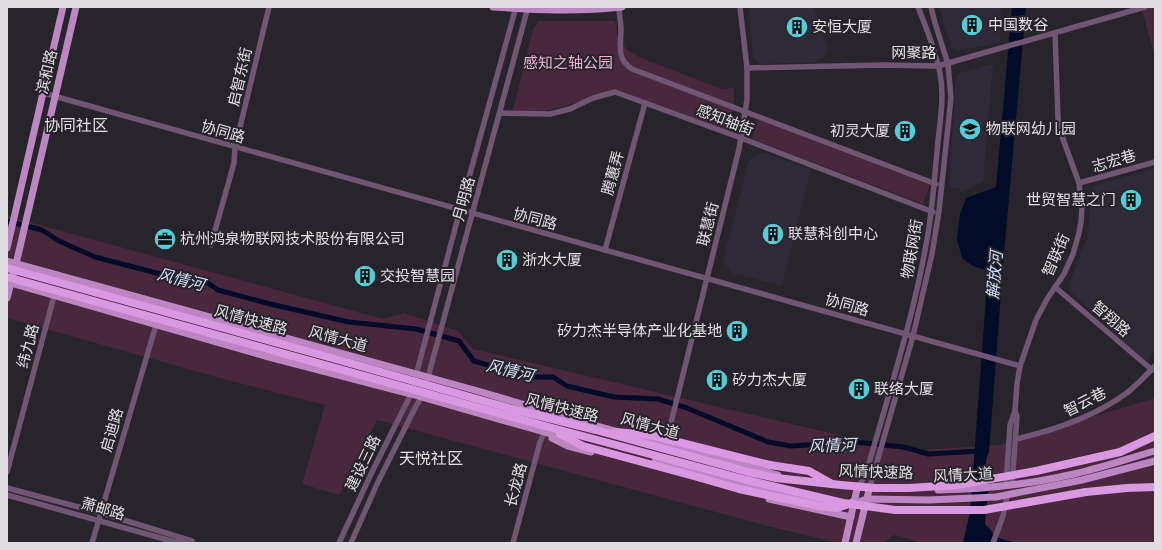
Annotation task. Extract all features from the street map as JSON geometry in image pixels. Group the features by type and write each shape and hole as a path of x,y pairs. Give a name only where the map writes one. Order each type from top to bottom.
{"highway":[{"name":"风情快速路","path":"7,268 512,409 596,430 748,472 776,478 876,488 957,485 1036,471 1120,452 1155,436"},
{"name":"风情快速路","path":"8,281 544,430 843,503 896,510 984,510 1086,492 1155,487"},
{"path":"544,430 584,446 739,489 819,506 837,508 855,503"},
{"path":"596,430 650,435 770,465 809,471 840,488"}],"main road":[{"name":"滨和路","path":"7,248 63,7"},
{"name":"滨和路","path":"7,298 8,281 16,264 76,7"},
{"path":"493,7 600,10 622,7"},
{"name":"风情大道","path":"7,261 813,486 881,491 996,487 1070,475 1155,451"},
{"name":"风情大道","path":"8,281 54,296 265,356 791,496 818,501 846,500 855,503 867,499 962,499 1007,496 1082,480 1155,461"},
{"path":"544,430 568,446 791,505 851,517"},
{"path":"845,543 857,489"},
{"path":"856,543 869,490"}],"street":[{"name":"启智东街","path":"211,245 234,163 235,148 269,7"},
{"name":"感知轴街","path":"619,7 621,30 620,50 622,59 626,66 942,187"},
{"name":"联慧街","path":"666,444 741,138 747,100 747,68 740,7"},
{"name":"物联网街","path":"857,489 866,474 906,334 919,281 931,212 942,98 938,66 930,36 918,7"},
{"name":"物联网街","path":"869,490 913,336 932,254 942,187 951,98 948,64 931,7"},
{"name":"网聚路","path":"747,68 881,65 938,66 1144,7"},
{"name":"月明路","path":"411,394 516,8"},
{"name":"月明路","path":"423,398 528,9"},
{"name":"智联街","path":"1009,485 1010,425 1015,411 1020,366 1041,311 1068,266 1079,233 1082,207 1079,183 1063,139 1058,119 1055,33"},
{"name":"感知轴街","path":"500,113 550,114 570,110 593,98 615,92 741,138 938,215"},
{"name":"协同路","path":"43,93 235,148 1020,366"},
{"name":"腾蕙弄","path":"605,250 645,102"},
{"name":"志宏巷","path":"1079,183 1155,162"},
{"name":"智翔路","path":"1055,287 1153,368"},
{"name":"纬九路","path":"7,472 54,296"},
{"name":"启迪路","path":"92,543 156,325"},
{"name":"智云巷","path":"1016,439 1061,427 1096,412 1128,392 1153,368"},
{"name":"建设三路","path":"339,543 370,474 411,394"},
{"name":"建设三路","path":"351,543 377,484 416,406 423,398"},
{"name":"智联街","path":"1009,485 1016,439 1017,416 1015,411"},
{"name":"长龙路","path":"513,543 544,430"},
{"path":"7,488 101,513"},
{"name":"萧邮路","path":"7,495 175,542 192,541 101,513"},
{"path":"993,543 1003,516 1007,496"}],"shaded area":[{"path":"748,7 814,7 828,49 825,56 816,62 760,64 753,58"},
{"name":"中国数谷","path":"939,7 1001,7 1000,43 959,50 953,48 950,44"},
{"name":"物联网幼儿园","path":"991,64 993,65 983,181 961,193 958,188 949,188 956,77 960,73"},
{"path":"763,152 811,170 782,286 732,273 723,261 749,161 757,154"},
{"name":"世贸智慧之门","path":"1155,168 1155,348 1145,363 1070,291 1069,284 1088,235 1091,190 1096,185"}],"green space":[{"path":"1141,7 1155,7 1155,57"},
{"name":"感知之轴公园","path":"539,21 615,21 617,35 627,50 641,58 722,89 734,88 734,102 730,131 612,93 535,114 513,110 533,29"},
{"path":"757,119 930,185 923,204 752,139"},
{"path":"7,216 383,319 404,313 458,331 473,349 906,451 999,445 1155,398 1155,543 922,543 894,535 884,543 839,543 771,527 377,420 339,495 302,484 325,405 220,378 7,318"}],"water":[{"name":"解放河","path":"1012,7 1026,7 1004,253 989,452 986,461 989,472 989,488 985,524 992,533 1001,539 1017,543 963,543 970,512 988,271 973,266 962,258 957,239 960,214 966,198 996,187"}],"waterway":[{"name":"风情河","path":"7,221 42,230 59,241 95,257 191,282 208,283 218,290 270,304 349,322 416,329 459,341 474,361 529,377 553,377 567,386 614,397 658,399 687,408 768,442 791,446 854,442 904,447 928,454 980,451"}],"place":[{"name":"中国数谷","path":"972,25"},
{"name":"安恒大厦","path":"797,27"},
{"name":"物联网幼儿园","path":"970,129"},
{"name":"初灵大厦","path":"905,131"},
{"name":"世贸智慧之门","path":"1131,200"},
{"name":"联慧科创中心","path":"773,234"},
{"name":"杭州鸿泉物联网技术股份有限公司","path":"165,239"},
{"name":"浙水大厦","path":"507,260"},
{"name":"交投智慧园","path":"365,276"},
{"name":"矽力杰半导体产业化基地","path":"737,331"},
{"name":"矽力杰大厦","path":"717,380"},
{"name":"联络大厦","path":"859,389"}],"district":[{"name":"协同社区","path":"76,125"},
{"name":"天悦社区","path":"431,458"}]}
